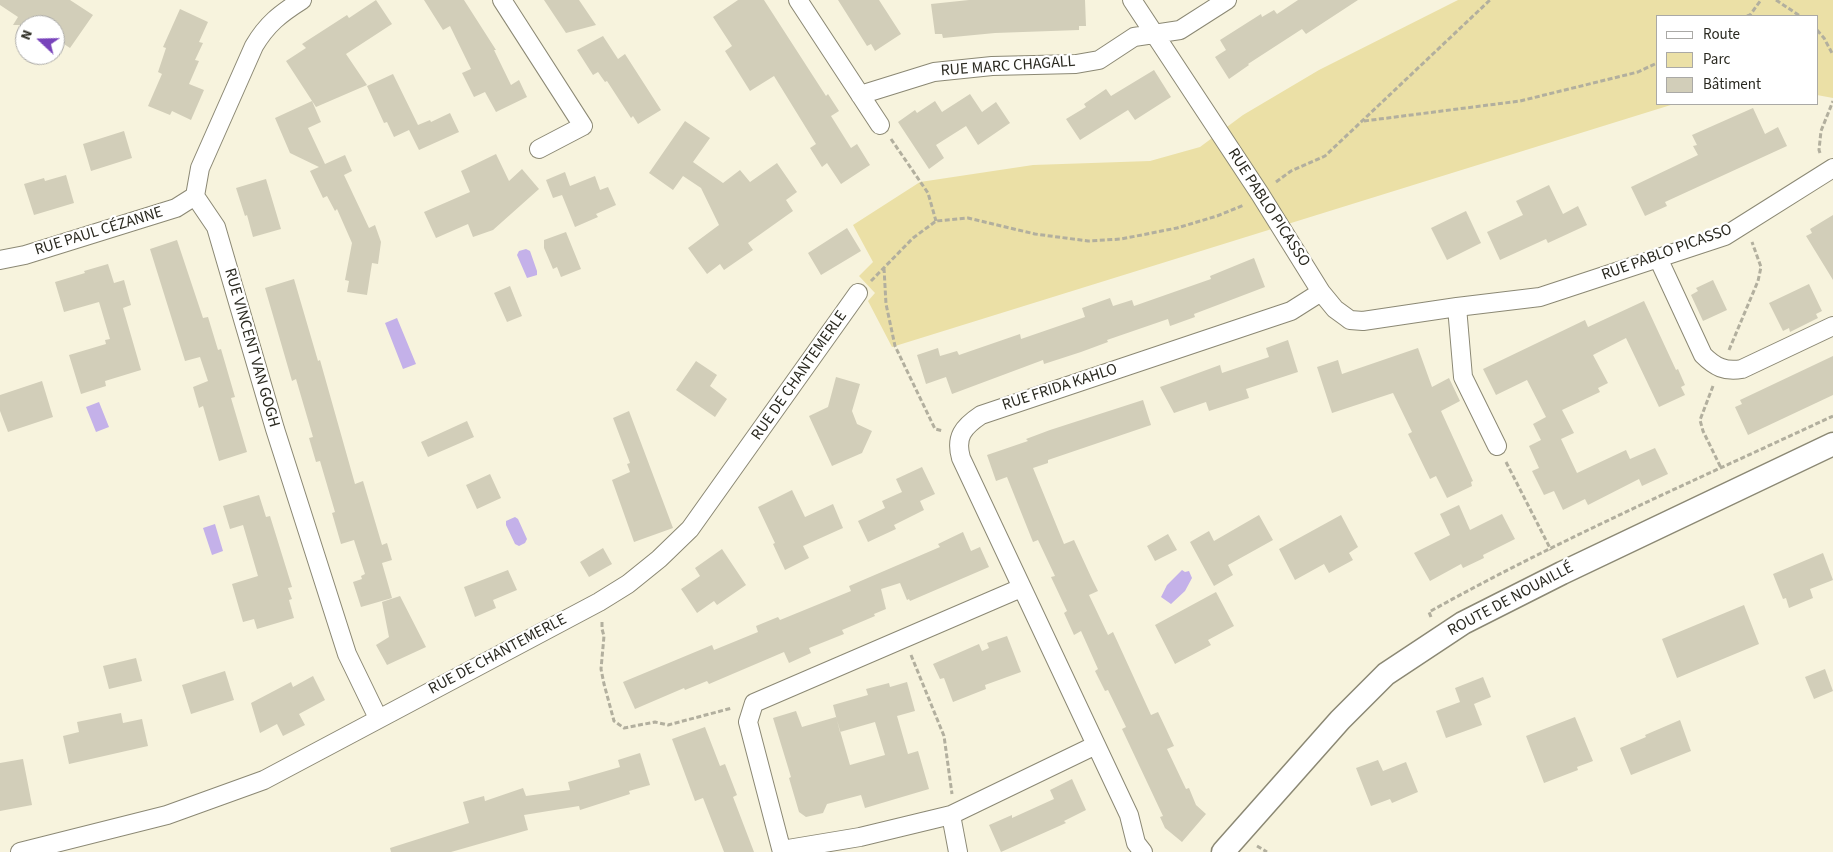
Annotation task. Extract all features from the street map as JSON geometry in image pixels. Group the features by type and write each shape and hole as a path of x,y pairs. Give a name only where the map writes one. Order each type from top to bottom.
{"street":[{"path":"502,0 583,126 539,150"},
{"path":"798,0 880,124"},
{"name":"RUE PABLO PICASSO","path":"1132,0 1260,194 1321,292 1335,309 1350,320 1363,321 1540,297 1725,236 1831,169"},
{"name":"RUE MARC CHAGALL","path":"860,94 934,72 992,66 1076,64 1099,60 1134,37 1180,30 1228,0"},
{"path":"195,196 200,168 254,46 264,30 297,1"},
{"name":"RUE PAUL CÉZANNE","path":"0,260 25,255 176,208 195,196"},
{"name":"RUE VINCENT VAN GOGH","path":"195,196 216,227 275,429 347,654 378,718"},
{"path":"1658,258 1703,355 1721,369 1731,371 1742,369 1833,326"},
{"name":"RUE FRIDA KAHLO","path":"960,436 968,423 981,415 1291,311 1321,292"},
{"name":"RUE DE CHANTEMERLE","path":"20,852 167,816 264,780 599,602 628,584 659,559 690,529 858,293"},
{"path":"1457,307 1463,377 1498,446"},
{"path":"960,436 958,447 961,458 1129,815 1136,842 1143,852"},
{"name":"ROUTE DE NOUAILLÉ","path":"1223,852 1340,720 1386,674 1463,623 1562,573 1833,444"},
{"path":"1021,588 754,703 748,722 782,851 860,837 951,815 1096,745"},
{"path":"951,815 958,852"}],"path":[{"path":"858,293 913,238 936,221 968,218 1035,234 1088,241 1121,239 1177,228 1240,207 1291,171 1325,156 1490,0"},
{"path":"1748,15 1761,0"},
{"path":"1776,0 1798,15"},
{"path":"1818,31 1833,55"},
{"path":"1364,121 1520,101 1638,72 1656,63"},
{"path":"1831,169 1818,150 1821,131 1833,101"},
{"path":"880,124 928,193 936,221"},
{"path":"884,268 886,304 895,346 935,428 960,436"},
{"path":"1498,446 1562,573"},
{"path":"599,602 604,636 601,669 614,721 624,728 656,722 668,725 754,703"},
{"path":"904,638 944,736 953,801 951,815"}],"green space":[{"path":"1458,0 1833,0 1833,98 1818,95 1818,15 1656,15 1656,105 1671,105 892,347 868,301 875,293 859,276 873,262 853,225 920,182 1033,165 1150,161 1200,147 1243,115 1319,70"}],"shaded area":[{"path":"526,249 530,251 537,271 537,275 527,278 517,255 519,251"},
{"path":"397,318 416,364 403,369 385,323"},
{"path":"99,402 109,427 96,432 86,407"},
{"path":"515,517 518,519 527,539 525,543 519,546 515,544 506,525 506,521"},
{"path":"215,524 223,551 212,555 203,528"},
{"path":"1182,570 1185,572 1189,571 1192,578 1185,591 1171,604 1161,597 1167,585"}],"building":[{"path":"0,0 70,0 93,15 70,48 65,45 65,15 15,15 0,5"},
{"path":"376,0 392,24 346,54 367,85 316,107 286,61 306,48 302,44 347,15 349,18"},
{"path":"424,0 464,0 496,50 494,50 511,85 519,80 527,97 496,112 485,92 474,97 462,73 471,69 450,26 443,30"},
{"path":"544,0 579,0 596,25 566,33"},
{"path":"738,0 764,0 826,96 828,94 839,111 831,116 851,148 857,144 870,165 841,184 827,163 822,167 810,148 816,144 774,76 750,91 725,51 732,46 713,17"},
{"path":"838,0 879,0 901,34 875,51 871,44 867,46"},
{"path":"969,0 1085,0 1086,26 1079,26 1079,30 995,33 943,38 942,34 935,34 931,4"},
{"path":"1298,0 1358,0 1306,34 1302,29 1248,64 1229,79 1215,57 1226,50 1220,40 1261,14 1262,17 1274,10 1277,14"},
{"path":"180,9 208,22 199,42 203,43 195,60 199,61 189,84 204,90 191,120 172,111 170,115 148,106 162,74 158,72 166,48 163,47"},
{"path":"603,36 618,59 625,54 661,110 638,124 633,116 631,118 607,81 605,82 598,72 593,75 577,50"},
{"path":"1154,70 1171,97 1135,120 1128,110 1080,140 1066,119 1086,107 1084,104 1106,89 1111,96"},
{"path":"393,74 418,125 430,120 431,122 450,113 459,132 419,150 409,130 394,137 387,122 384,123 367,86"},
{"path":"970,94 982,112 996,102 1010,123 978,145 966,126 936,145 944,158 929,169 898,122 915,110 917,113 935,101 942,112"},
{"path":"312,101 321,122 308,128 325,164 345,155 352,171 344,175 369,228 375,225 381,242 378,264 372,263 367,295 347,292 349,281 345,280 352,243 337,209 335,211 327,196 323,198 310,171 319,167 290,153 275,118"},
{"path":"1753,108 1765,134 1778,127 1787,146 1665,202 1667,206 1645,216 1631,187 1698,155 1693,146 1697,145 1692,135"},
{"path":"685,121 710,138 693,162 723,183 740,170 750,182 777,163 797,192 786,200 793,211 748,243 753,250 724,270 720,264 707,274 688,248 719,225 701,188 683,176 673,190 649,173"},
{"path":"124,131 132,158 91,171 83,144"},
{"path":"496,154 509,181 522,169 539,189 493,230 473,237 468,224 436,238 424,212 470,192 461,171"},
{"path":"565,172 570,186 595,176 600,190 608,187 616,205 596,214 598,217 575,227 562,195 553,198 546,180"},
{"path":"66,175 74,203 34,215 24,184 44,178 45,181"},
{"path":"266,179 281,229 253,237 247,215 245,216 236,188"},
{"path":"1549,185 1563,214 1578,206 1587,225 1548,243 1546,239 1500,260 1487,232 1523,215 1516,201"},
{"path":"1466,211 1481,243 1447,260 1431,228"},
{"path":"1833,215 1833,280 1806,236 1812,233 1810,229"},
{"path":"847,228 861,251 821,275 808,253"},
{"path":"566,232 581,269 561,277 557,267 553,269 544,248 544,240"},
{"path":"177,240 203,318 208,317 218,350 221,349 235,397 231,398 247,452 219,461 203,406 199,408 193,387 208,381 200,357 185,361 150,249"},
{"path":"1254,258 1265,287 1194,314 1195,317 1170,326 1168,319 1107,340 1108,342 1081,352 1044,364 1043,360 952,394 946,377 926,384 917,355 938,348 940,356 957,351 959,355 1020,334 1021,339 1085,317 1082,308 1110,298 1113,306 1132,300 1134,306 1211,279 1210,276"},
{"path":"108,264 114,283 124,280 131,305 123,308 141,370 105,381 106,386 81,394 69,355 106,344 105,340 110,339 99,302 64,312 55,282"},
{"path":"294,279 318,361 320,360 355,484 363,481 382,545 387,543 392,560 382,563 392,598 361,607 353,582 362,579 361,576 365,574 354,540 341,544 332,513 335,512 320,461 316,462 309,438 313,437 296,379 292,381 265,288"},
{"path":"1713,280 1727,310 1703,321 1691,295 1698,291 1696,288"},
{"path":"1809,284 1822,311 1816,314 1818,318 1790,332 1789,328 1783,331 1769,303"},
{"path":"510,286 522,316 507,322 494,293"},
{"path":"1644,301 1676,370 1678,369 1685,385 1681,387 1685,395 1659,407 1626,338 1593,355 1608,383 1598,388 1600,392 1562,410 1574,433 1561,439 1577,473 1626,450 1630,459 1655,448 1668,474 1642,486 1639,479 1588,505 1585,499 1563,510 1554,491 1544,495 1532,471 1539,468 1529,446 1541,440 1533,424 1546,417 1527,380 1496,395 1483,369 1585,320 1588,327"},
{"path":"1288,340 1298,372 1246,389 1249,398 1209,411 1206,402 1174,413 1160,387 1220,365 1222,373 1269,357 1266,348"},
{"path":"1418,348 1432,387 1449,378 1460,401 1441,411 1473,481 1471,482 1472,486 1447,498 1436,476 1430,479 1408,434 1412,432 1393,393 1332,413 1317,367 1338,360 1342,374"},
{"path":"1833,356 1833,395 1748,435 1735,407 1742,404 1740,400"},
{"path":"696,361 717,375 710,386 727,399 715,417 676,390"},
{"path":"836,377 860,384 852,411 857,424 872,431 862,453 832,466 809,416 828,407"},
{"path":"42,381 53,417 8,432 0,411 0,395"},
{"path":"1143,400 1151,425 1048,460 1048,463 1033,468 1064,544 1074,540 1098,591 1089,595 1108,635 1113,632 1151,715 1158,712 1174,746 1167,749 1186,789 1189,788 1196,805 1206,814 1182,842 1165,828 1160,817 1163,816 1122,729 1126,727 1108,690 1105,691 1095,671 1098,669 1081,631 1074,635 1064,613 1067,611 1051,577 1055,576 1038,540 1033,542 1007,477 996,481 987,455 1028,441 1026,439 1050,430"},
{"path":"629,411 673,528 634,542 612,480 630,472 627,464 630,463 613,418"},
{"path":"467,421 474,437 428,457 421,442"},
{"path":"922,467 935,494 920,501 924,510 894,525 896,529 868,542 858,521 885,508 882,501 902,492 896,479"},
{"path":"490,474 501,498 477,509 466,485"},
{"path":"792,490 805,517 833,504 843,528 803,546 809,558 785,570 758,507"},
{"path":"259,495 266,517 270,516 292,587 288,588 292,599 289,600 294,618 257,629 254,619 243,622 232,584 258,576 243,525 230,529 223,506"},
{"path":"1459,505 1470,530 1502,514 1515,539 1483,555 1484,558 1463,568 1461,564 1430,581 1414,553 1450,535 1440,514"},
{"path":"1259,515 1273,540 1228,565 1233,575 1214,586 1190,542 1209,531 1214,541"},
{"path":"1341,515 1358,547 1349,553 1353,560 1329,573 1324,564 1295,580 1279,549"},
{"path":"963,532 971,551 980,547 989,567 910,601 909,599 907,600 900,583 881,589 886,609 874,614 875,616 842,630 844,634 809,648 811,653 789,663 784,652 709,684 707,681 685,690 684,688 635,709 623,682 712,645 714,650 758,632 756,626 778,617 780,620 851,591 849,586 940,547 938,544"},
{"path":"1168,534 1177,550 1155,561 1147,546"},
{"path":"603,548 612,564 589,577 580,562"},
{"path":"722,549 746,585 717,605 714,601 697,613 681,589 700,576 695,568"},
{"path":"1823,553 1833,580 1810,589 1813,598 1789,608 1786,598 1783,599 1773,574"},
{"path":"508,570 517,590 493,600 496,608 475,617 464,587"},
{"path":"1216,592 1234,626 1208,640 1211,645 1175,664 1155,625"},
{"path":"400,596 426,647 387,665 376,645 389,637 382,602"},
{"path":"1744,605 1759,644 1677,678 1662,639"},
{"path":"1007,636 1021,672 985,685 986,689 953,702 944,678 940,679 933,664 979,644 982,651 989,648 987,643"},
{"path":"136,658 142,681 109,689 103,666"},
{"path":"1825,669 1833,691 1814,699 1805,677"},
{"path":"225,671 234,700 191,714 182,685"},
{"path":"313,676 325,700 299,714 305,725 283,736 277,724 260,733 251,703 291,682 293,687"},
{"path":"1483,677 1491,697 1474,704 1482,725 1446,738 1436,711 1460,702 1455,688"},
{"path":"907,682 915,711 897,716 908,754 918,751 929,789 865,808 861,795 827,804 823,813 806,817 799,812 789,778 791,777 773,718 796,711 802,727 836,717 837,720 833,705 868,695 866,689 889,683 890,687","holes":["875,722 885,755 850,765 840,732"]},
{"path":"121,713 123,723 142,719 148,746 69,764 63,736 79,732 77,722"},
{"path":"1575,717 1593,761 1577,767 1578,770 1544,783 1526,736"},
{"path":"1680,720 1691,751 1631,775 1620,748"},
{"path":"705,727 720,766 725,764 737,795 733,797 754,852 724,852 703,798 695,801 672,739"},
{"path":"640,753 650,785 629,791 630,794 580,810 579,806 524,815 528,830 451,852 391,852 390,848 469,823 463,802 484,796 485,801 523,788 526,796 570,790 568,782 620,767 618,760"},
{"path":"23,759 32,805 0,811 0,763"},
{"path":"1378,760 1383,771 1406,762 1418,792 1392,803 1390,799 1371,806 1356,768"},
{"path":"1072,779 1086,810 1064,821 1066,823 1001,852 989,825 1012,815 1012,818 1054,799 1050,790"}]}
